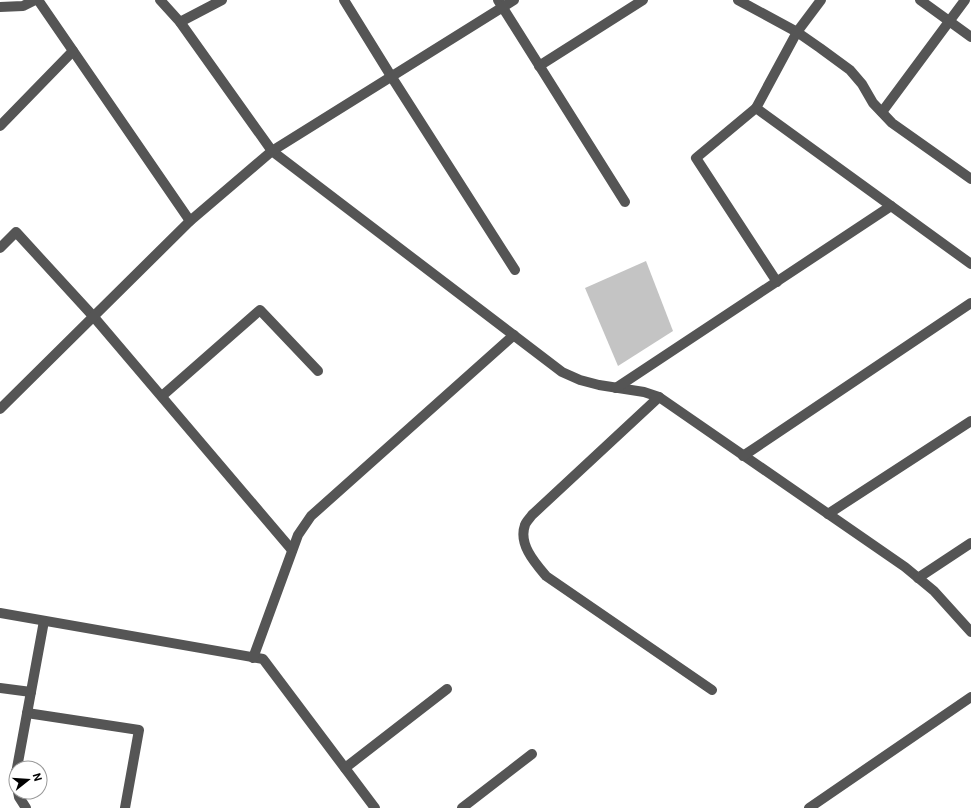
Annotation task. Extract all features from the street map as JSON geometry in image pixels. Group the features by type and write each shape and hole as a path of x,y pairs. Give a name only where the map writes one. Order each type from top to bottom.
{"street":[{"path":"0,7 23,6 35,0"},
{"path":"38,0 190,221"},
{"path":"160,0 180,22 272,151 562,372 580,380 616,388 644,392 659,398 905,567 934,592 971,632"},
{"path":"180,22 222,0"},
{"path":"344,0 515,270"},
{"path":"0,409 190,221 272,151 501,4 514,0"},
{"path":"539,66 642,0"},
{"path":"738,0 797,32 850,70 862,84 873,103 892,122 971,179"},
{"path":"777,282 696,158 756,108 797,32 821,0"},
{"path":"920,0 971,37"},
{"path":"882,112 965,0"},
{"path":"501,4 625,202"},
{"path":"0,126 73,51"},
{"path":"756,108 971,264"},
{"path":"616,388 891,206"},
{"path":"0,248 16,232 93,316 292,550"},
{"path":"743,456 971,303"},
{"path":"162,396 260,310 318,371"},
{"path":"253,658 298,535 311,516 514,335"},
{"path":"659,398 532,515 525,526 524,540 532,560 546,576 712,690"},
{"path":"828,514 971,421"},
{"path":"918,578 971,543"},
{"path":"0,614 263,659 375,808"},
{"path":"18,760 44,621"},
{"path":"0,688 31,692"},
{"path":"345,768 446,689"},
{"path":"808,808 971,697"},
{"path":"27,713 139,730 124,808"},
{"path":"462,808 532,754"}],"building":[{"path":"646,261 673,331 618,366 585,288"}]}
